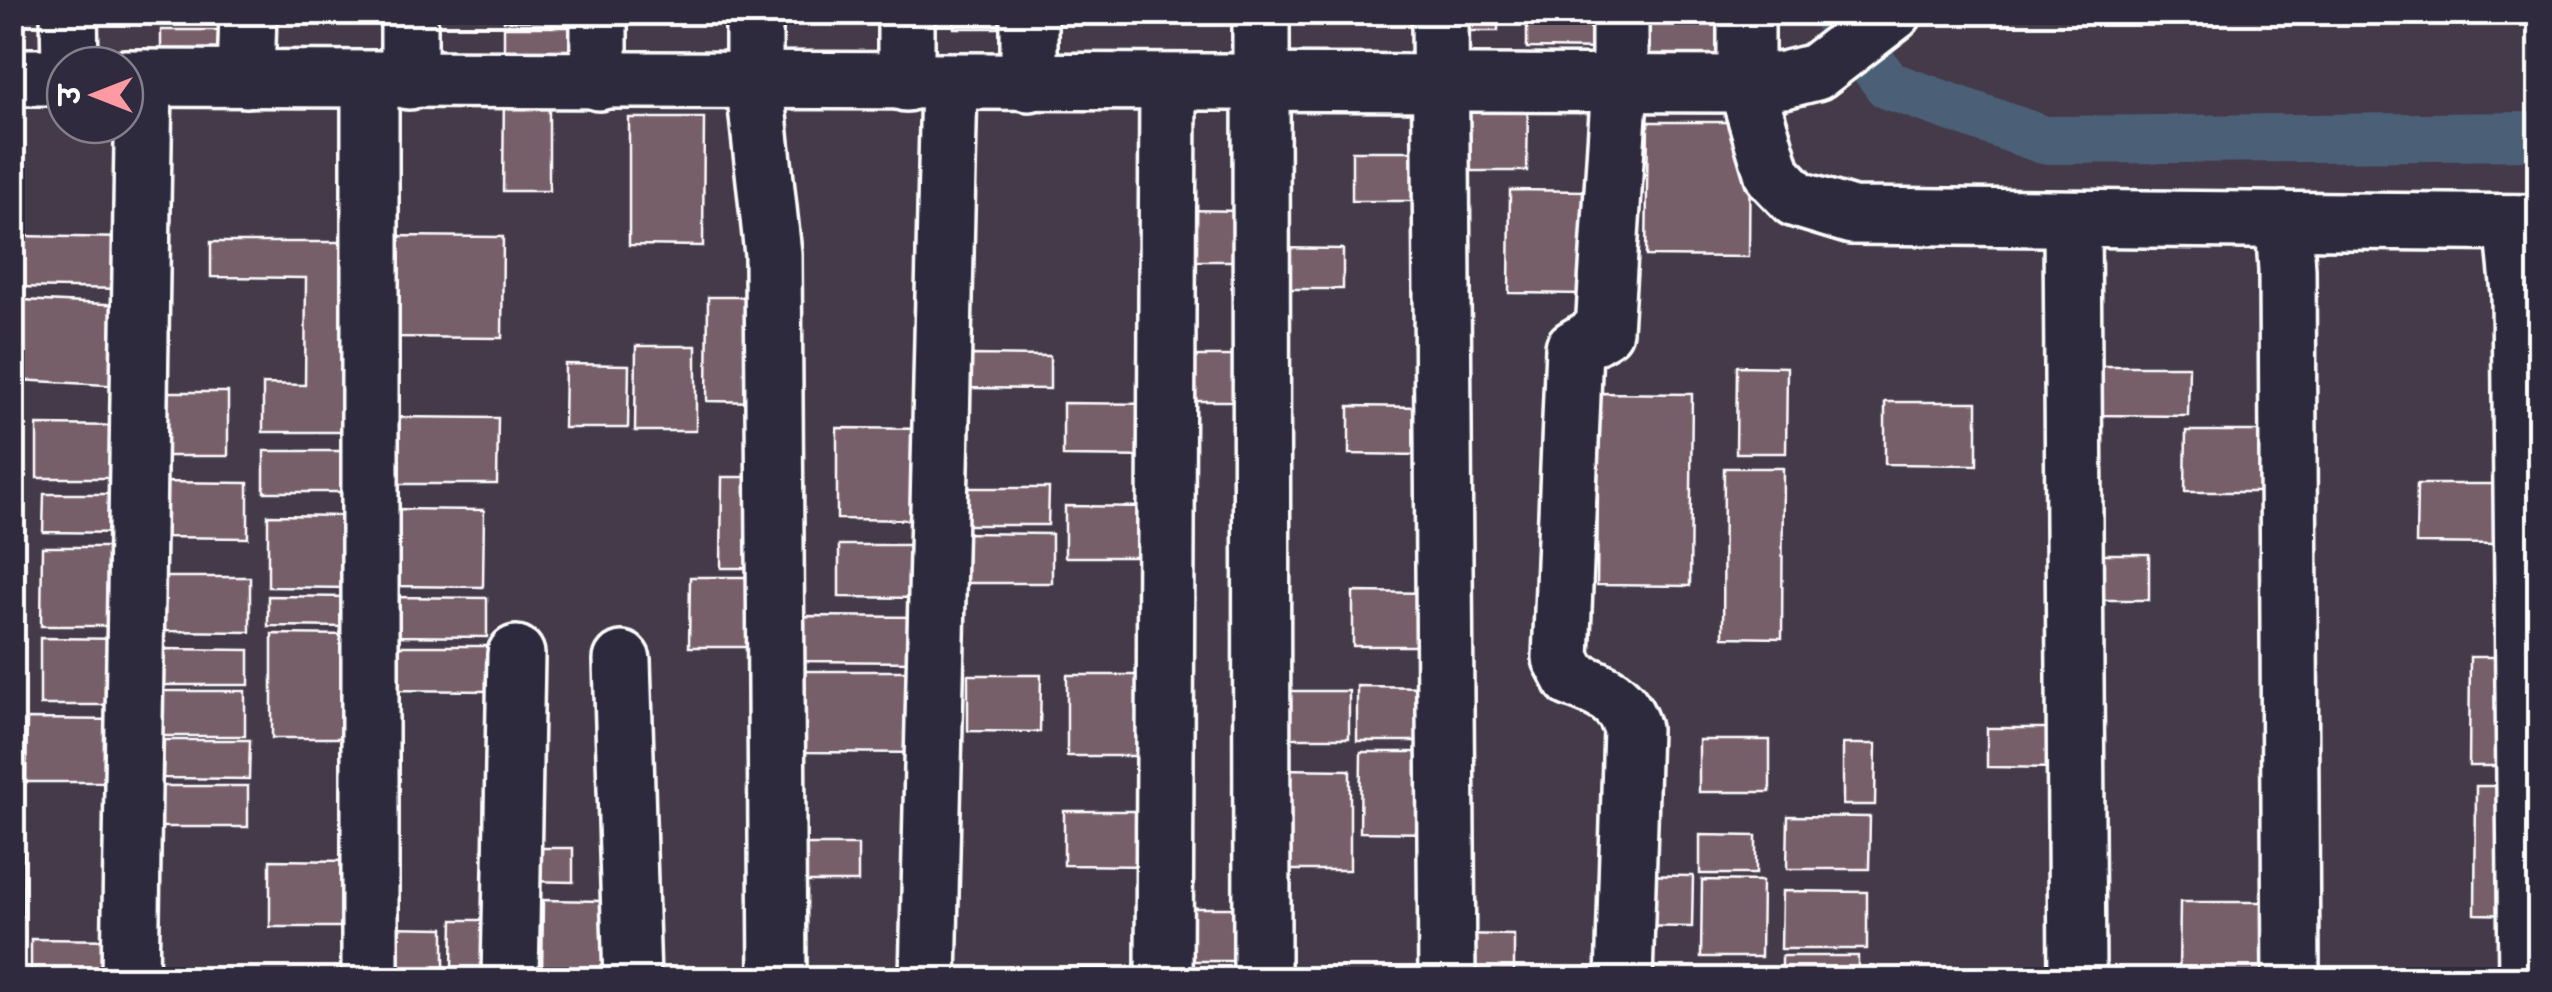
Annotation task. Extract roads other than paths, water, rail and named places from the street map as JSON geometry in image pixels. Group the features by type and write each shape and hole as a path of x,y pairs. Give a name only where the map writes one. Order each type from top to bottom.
{"street":[{"path":"69,12 70,45"},
{"path":"246,78 248,12"},
{"path":"370,980 390,80 409,12"},
{"path":"599,12 599,82"},
{"path":"754,12 754,79 773,254 778,980"},
{"path":"906,12 928,82 928,980"},
{"path":"1029,12 1029,82"},
{"path":"1261,12 1262,980"},
{"path":"1440,12 1447,980"},
{"path":"1620,12 1620,83 1604,330 1574,348 1562,658 1572,680 1605,691 1627,711 1632,729 1624,980"},
{"path":"1746,12 1746,84 1773,175 1796,198 1852,216 2526,223 2520,292 2527,980"},
{"path":"145,78 1746,84 1816,72 1890,15"},
{"path":"12,77 45,77"},
{"path":"1164,980 1168,82"},
{"path":"130,980 135,145"},
{"path":"2072,220 2078,980"},
{"path":"2284,220 2291,980"},
{"path":"510,980 516,654"},
{"path":"622,660 632,980"}],"waterway":[{"path":"1834,12 1888,85 2044,140 2540,136"}]}
